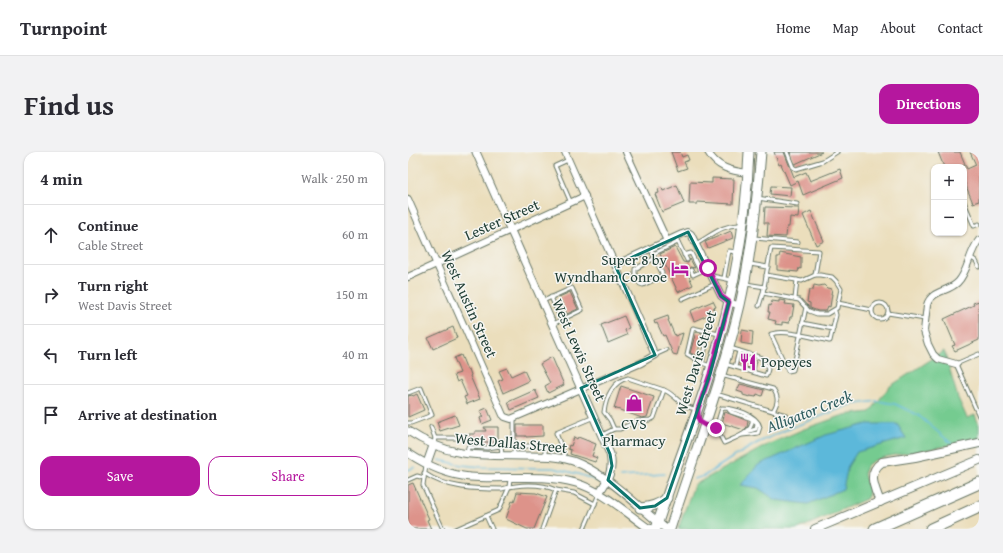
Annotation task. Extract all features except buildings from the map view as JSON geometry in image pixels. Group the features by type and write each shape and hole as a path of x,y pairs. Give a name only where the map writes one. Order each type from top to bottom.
{"highway":[{"path":"875,529 979,483"},
{"path":"931,529 979,507"}],"main road":[{"name":"West Davis Street","path":"656,527 698,409 721,334 729,302 738,252 750,152"},
{"name":"West Davis Street","path":"670,529 721,375 740,306 758,198 761,152"},
{"path":"748,173 752,175 754,179 753,186 758,198"},
{"path":"698,409 698,417 700,422 705,425"},
{"path":"880,502 872,480 872,475 878,465 882,462 915,457 979,443"},
{"path":"815,529 979,460"},
{"path":"640,508 655,506 667,498"}],"street":[{"name":"West Lewis Street","path":"476,152 512,230 612,461 608,480 599,493"},
{"path":"511,418 655,356 565,152"},
{"path":"626,152 667,241"},
{"path":"708,152 714,162 725,169 748,173"},
{"name":"Lester Street","path":"408,277 585,196"},
{"name":"West Austin Street","path":"408,199 503,415 511,418"},
{"path":"615,265 652,251 667,241 677,239 688,232 692,234 721,296 729,302 740,306"},
{"path":"956,364 940,360 933,354 924,331 927,305 930,297 958,282 962,277 979,240"},
{"name":"West Dallas Street","path":"408,431 433,446 452,452 502,456 545,456 566,459 583,465 608,480 640,508 656,527"},
{"path":"427,463 433,446"},
{"name":"West Dallas Street","path":"408,453 448,473 468,477 559,479 576,483 599,493 648,528 656,527 666,529"}],"lane":[{"path":"787,152 796,169 823,161 837,152"},
{"path":"569,159 555,166 572,203"},
{"path":"758,198 797,204"},
{"path":"967,209 974,226 979,224"},
{"path":"696,244 725,227 732,225 742,226"},
{"path":"752,238 798,242"},
{"path":"655,258 635,269 635,274 640,284 643,285 662,273 652,251 677,239 687,260"},
{"path":"758,306 765,287 772,247 819,251 815,275"},
{"path":"724,278 728,251 738,252"},
{"path":"684,255 691,253 700,271"},
{"path":"970,257 976,260 979,267"},
{"path":"748,264 768,267"},
{"path":"691,270 694,275 708,268"},
{"path":"766,275 803,281 815,275 832,277 841,289 837,308 835,310 836,315 830,341 800,336 778,332 771,334 788,371 793,370 800,336 802,323 806,307"},
{"path":"712,276 733,281"},
{"path":"794,299 797,280"},
{"path":"744,283 765,287"},
{"path":"682,299 715,284"},
{"path":"543,301 572,288 582,310 553,324"},
{"path":"763,293 801,301 813,313 822,315 835,310"},
{"path":"552,297 561,320"},
{"path":"838,303 872,310"},
{"path":"880,303 885,305 888,313 884,318 878,319 872,315 872,310 875,305 880,303"},
{"path":"888,313 925,319"},
{"path":"802,323 833,328"},
{"path":"712,366 702,363 686,352 693,328 721,334"},
{"path":"702,363 709,332"},
{"path":"724,364 766,376 768,369 762,358 728,348"},
{"path":"705,349 716,352"},
{"path":"655,356 666,350"},
{"path":"735,367 739,351"},
{"path":"979,354 956,364 979,416"},
{"path":"721,375 773,389 778,397 773,412"},
{"path":"614,429 604,412 614,385 622,379 628,378 672,393 676,400 690,409 698,409"},
{"path":"408,393 420,388 432,415 408,423"},
{"path":"602,435 637,421 650,420 654,418 664,390"},
{"path":"715,394 786,415"},
{"path":"975,406 979,404"},
{"path":"746,432 756,429 757,423 752,419 722,408 716,428 724,443 746,432 752,425 752,419"},
{"path":"729,410 732,409 752,416 759,423 760,427 758,433 742,435"},
{"path":"566,459 556,433 594,417"},
{"path":"511,418 514,456"},
{"path":"705,425 716,428"},
{"path":"431,427 435,438 433,446"},
{"path":"435,438 459,438"},
{"path":"514,446 545,446 545,456"},
{"path":"427,463 423,485 443,529"},
{"path":"424,474 438,481 459,486 499,489 542,485 556,490 574,493 595,504"},
{"path":"408,480 417,476 424,478"},
{"path":"456,529 500,508 509,487 510,477"},
{"path":"542,529 556,490"},
{"path":"584,529 599,493"},
{"path":"486,516 492,529"}],"highlighted area":[{"path":"688,232 721,296 729,302 710,374 667,498 655,506 640,508 608,480 612,466 610,454 581,388 655,355 615,265"}],"green space":[{"path":"944,351 958,398 967,418 975,415 979,425 979,439 890,456 873,461 864,471 869,491 866,499 798,529 678,529 694,485 769,444 804,429 844,415 870,412 889,387"}],"water":[{"path":"867,424 897,424 906,438 857,452 848,466 843,489 808,504 776,500 758,488 740,485 758,465 826,435"}],"waterway":[{"name":"Alligator Creek","path":"694,479 704,476 757,443 788,429 850,405 877,401 895,404 918,415 952,444"},
{"name":"Alligator Creek","path":"439,460 462,465 483,467 553,468 598,481"},
{"name":"Alligator Creek","path":"408,470 415,467"},
{"name":"Alligator Creek","path":"620,477 664,474"}],"place":[{"name":"Super 8 by Wyndham Conroe","path":"680,269"},
{"name":"Popeyes","path":"748,362"},
{"name":"CVS Pharmacy","path":"634,403"}],"route":[{"path":"708,268 721,296 729,302 710,374 698,409 698,417 700,422 716,428"}]}
